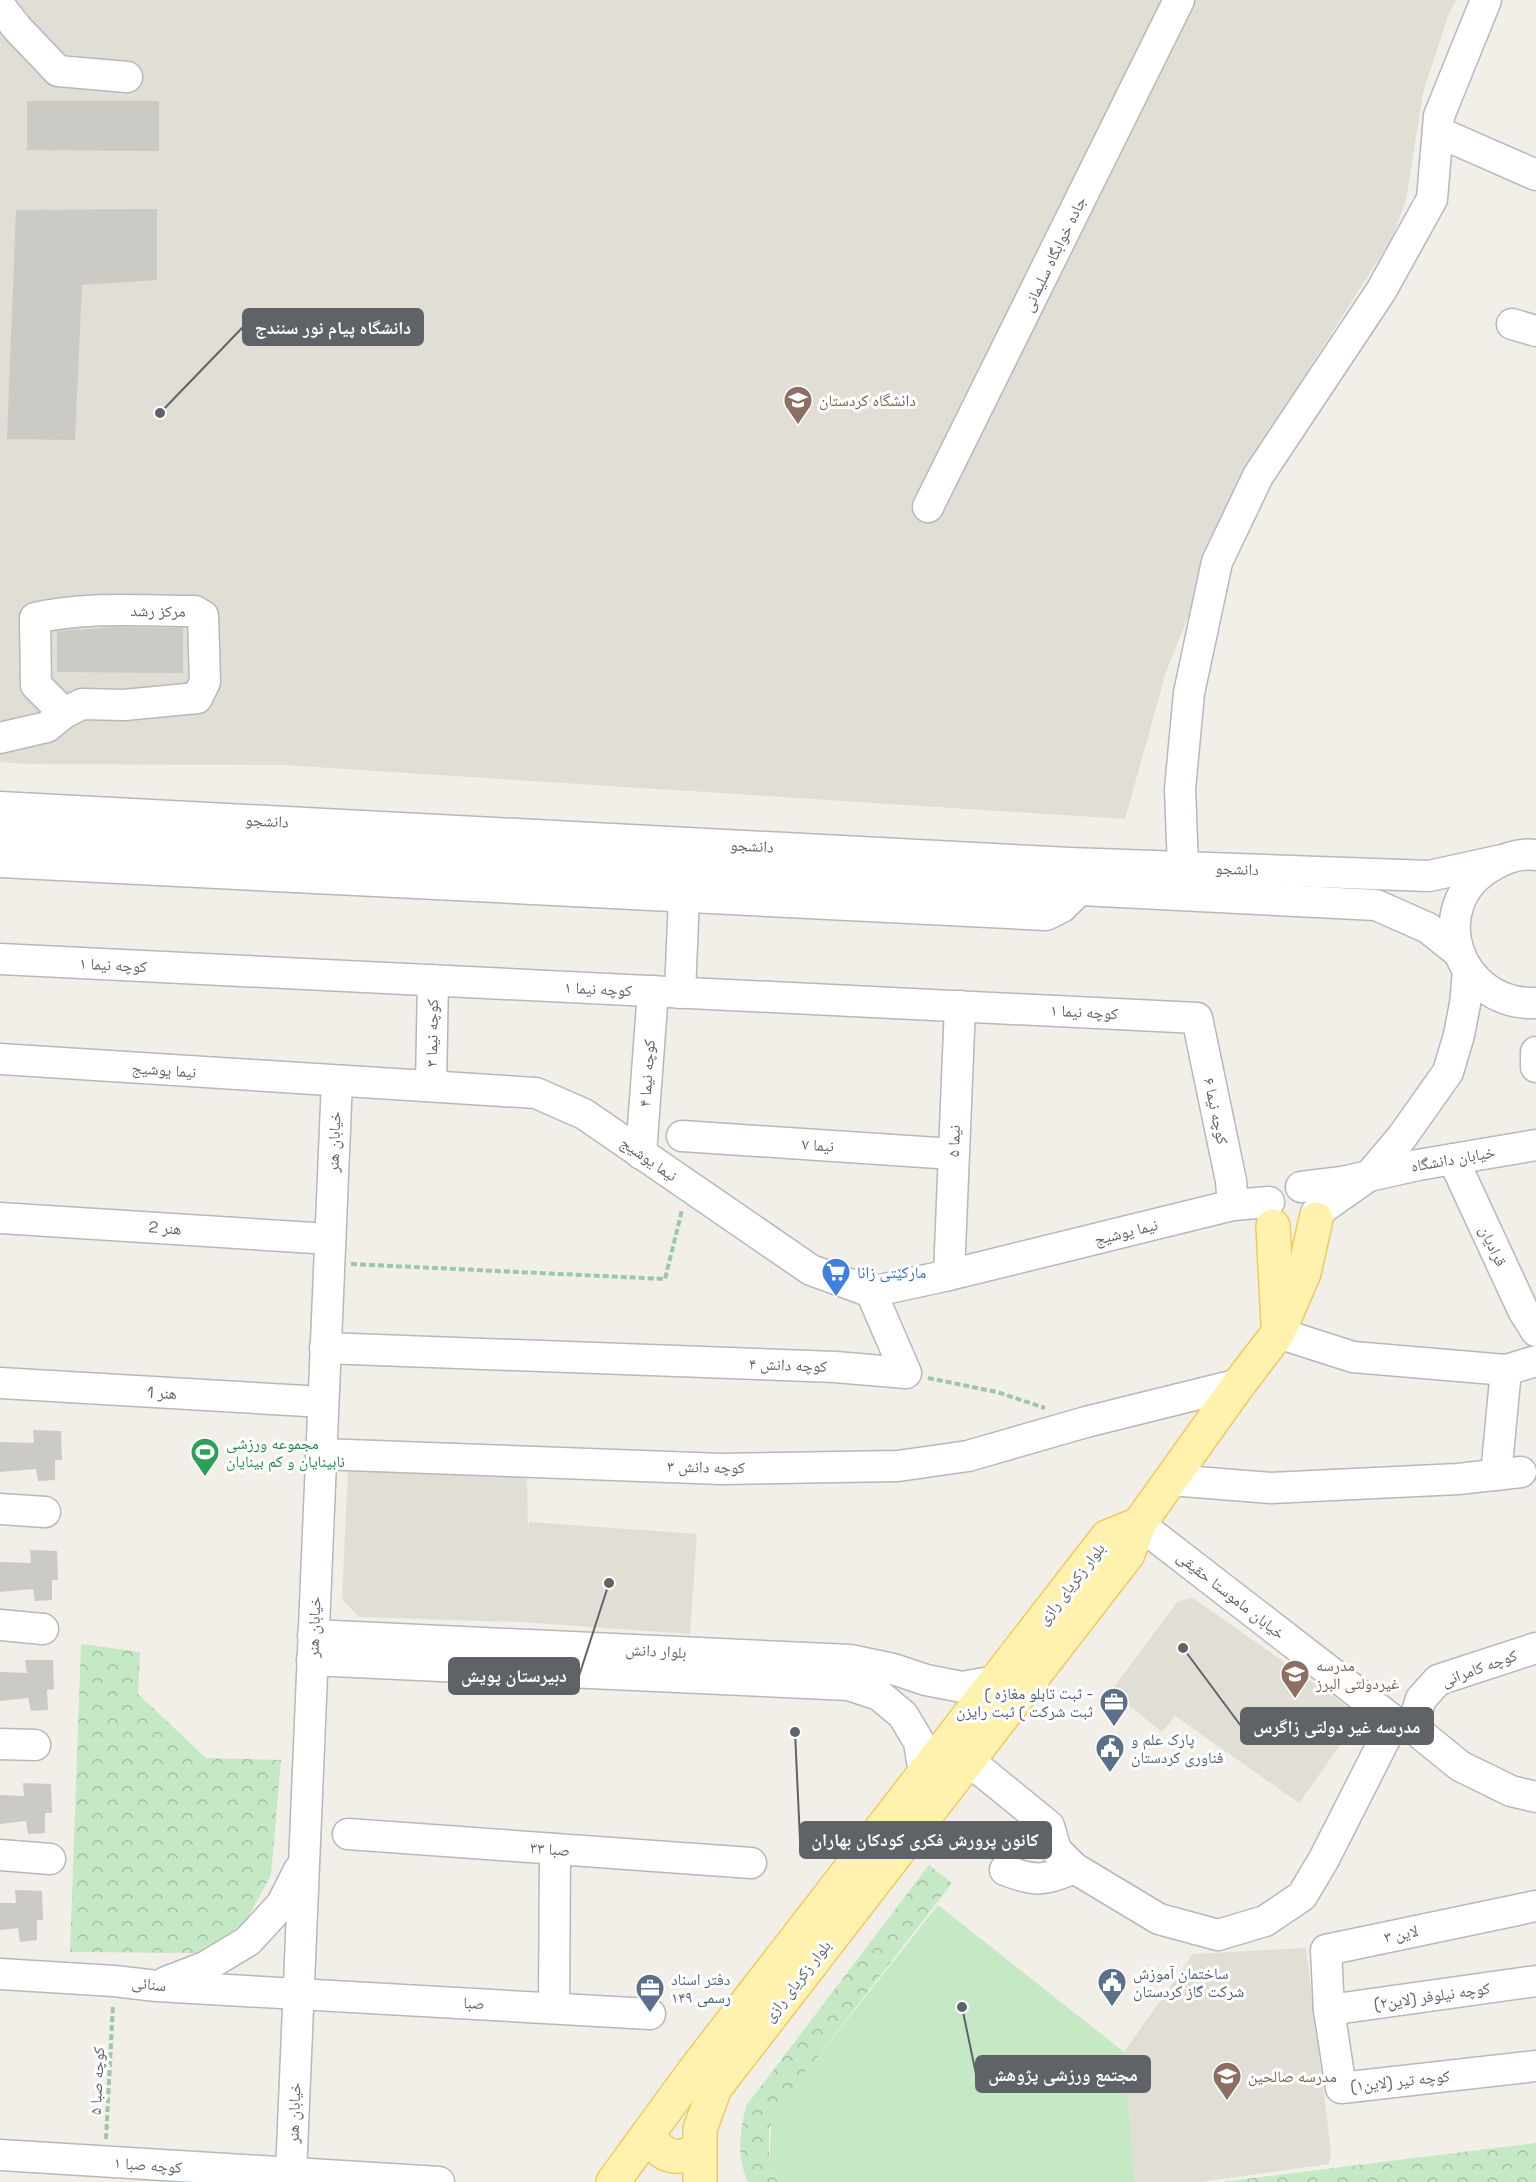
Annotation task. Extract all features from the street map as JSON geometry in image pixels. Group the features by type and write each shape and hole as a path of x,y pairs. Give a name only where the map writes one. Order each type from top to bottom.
{"main road":[{"path":"1271,1214 1278,1333"},
{"path":"1139,1524 1278,1333 1304,1273 1316,1216"},
{"name":"بلوار زکریای رازی","path":"614,2182 694,2072 1107,1538 1139,1524"},
{"name":"بلوار زکریای رازی","path":"700,2166 700,2129 715,2088 1128,1554 1139,1524"},
{"path":"649,2133 654,2145 663,2153 675,2157 688,2156 700,2166"}],"street":[{"name":"جاده خوابگاه سلیمانی","path":"928,507 1179,0"},
{"path":"1183,867 1180,789 1189,693 1216,562 1258,476 1381,291 1432,199 1439,116 1486,0"},
{"path":"0,6 17,28 58,71 127,77"},
{"path":"1438,132 1536,175"},
{"name":"مرکز رشد","path":"0,738 46,727 64,713 82,704 124,705 197,698 205,682 203,616 195,612 125,610 59,612 35,618 36,685 64,713"},
{"name":"دانشجو","path":"0,807 1183,867 1430,876 1528,854 1536,855"},
{"name":"دانشجو","path":"0,835 1376,905 1428,928 1463,961 1482,987 1501,998 1522,1003 1536,1003"},
{"path":"1370,1175 1402,1137 1448,1072 1465,1004 1463,961 1455,929 1458,907 1468,887 1483,871 1502,860"},
{"path":"0,862 1046,915 1062,907 1078,891"},
{"name":"کوچه نیما ۴","path":"641,1154 666,992 684,896"},
{"name":"کوچه نیما ۱","path":"0,959 1197,1018"},
{"name":"کوچه نیما ۳","path":"431,1086 433,980"},
{"name":"نیما ۵","path":"949,1275 960,1006"},
{"name":"کوچه نیما ۶","path":"1197,1018 1231,1181 1233,1205"},
{"path":"1536,1052 1536,1067"},
{"name":"نیما یوشیج","path":"0,1059 536,1093 584,1114 811,1270 871,1292 1233,1205 1271,1214"},
{"name":"خیابان هنر","path":"291,2174 337,1081"},
{"name":"نیما ۷","path":"682,1136 953,1154"},
{"name":"خیابان دانشگاه","path":"1301,1187 1342,1182 1536,1145"},
{"name":"قرادیان","path":"1453,1159 1523,1311 1536,1332"},
{"name":"خیابان دانشگاه","path":"1316,1216 1370,1175"},
{"path":"1288,1186 1301,1187 1311,1194 1317,1206 1316,1216 1308,1229 1297,1235 1284,1234 1271,1214 1276,1192 1288,1186"},
{"name":"هنر 2","path":"0,1218 330,1251"},
{"path":"871,1292 906,1373"},
{"path":"1278,1333 1353,1357 1506,1370 1536,1360"},
{"name":"کوچه دانش ۴","path":"325,1348 835,1367 906,1373"},
{"path":"1171,1480 1271,1488 1458,1479 1508,1474 1506,1370"},
{"name":"هنر 1","path":"0,1383 323,1402"},
{"path":"1086,1422 1239,1384"},
{"path":"0,1399 50,1402"},
{"name":"کوچه دانش ۳","path":"321,1454 722,1469 898,1466 968,1456 1086,1422"},
{"path":"0,1509 45,1512"},
{"name":"خیابان ماموستا حقیقی","path":"1139,1524 1460,1766 1511,1791 1536,1797"},
{"path":"0,1625 43,1629"},
{"name":"بلوار دانش","path":"313,1648 849,1672 893,1669 926,1680 962,1687 996,1681"},
{"name":"کوچه کامرانی","path":"968,1760 1049,1826 1056,1850 1074,1868 1159,1919 1218,1935 1265,1921 1302,1896 1403,1724 1438,1680 1536,1648"},
{"name":"بلوار دانش","path":"849,1672 903,1715 919,1742 924,1774"},
{"path":"0,1744 35,1745"},
{"name":"۳۳ صبا","path":"348,1834 751,1863"},
{"path":"554,2008 555,1849"},
{"path":"0,1855 50,1859"},
{"path":"157,1986 205,1967 248,1941 282,1904 304,1859"},
{"path":"1005,1870 1026,1879 1051,1878 1074,1868"},
{"name":"لاین ۳","path":"1329,2010 1326,1950 1536,1906"},
{"name":"سنائی","path":"0,1974 114,1980 157,1986 299,1992"},
{"name":"کوچه نیلوفر (لاین۲)","path":"1329,2010 1536,1981"},
{"name":"صبا","path":"299,1992 650,2014"},
{"name":"کوچه تیر (لاین۱)","path":"1329,2010 1341,2088 1536,2066"},
{"name":"کوچه صبا ۱","path":"0,2156 439,2182"}],"path":[{"path":"330,1251 665,1279 688,1186"},
{"path":"906,1373 997,1392 1086,1422"},
{"name":"کوچه صبا ۵","path":"105,2162 114,1980"}],"shaded area":[{"name":"دانشگاه کردستان","path":"0,0 1456,0 1448,16 1423,93 1406,200 1392,238 1309,369 1242,482 1166,672 1125,819 283,765 0,762"},
{"path":"348,1468 527,1475 528,1534 529,1522 697,1534 690,1634 522,1622 359,1617 342,1599"},
{"path":"1193,1598 1361,1716 1299,1803 1175,1716 1162,1732 1111,1691 1178,1601"},
{"name":"مدرسه صالحین","path":"1306,1948 1331,2151 1329,2164 1200,2182 1135,2182 1124,2052 1193,1954"}],"green space":[{"path":"81,1644 140,1652 138,1694 206,1758 281,1760 271,1875 246,1921 203,1953 70,1952"},
{"path":"929,1865 952,1883 801,2078 769,2128 769,2168 778,2182 748,2182 742,2163 740,2144 746,2106"},
{"path":"938,1905 1124,2052 1135,2182 778,2182 769,2168 771,2125 801,2078"},
{"path":"1536,2143 1536,2182 1222,2182"}],"building":[{"path":"27,101 159,101 159,151 27,150"},
{"path":"157,209 157,280 82,285 75,440 7,439 16,210"},
{"path":"114,627 183,628 183,673 57,672 57,631"},
{"path":"33,1430 61,1431 62,1460 55,1460 55,1480 38,1481 36,1469 0,1472 0,1442 34,1443"},
{"path":"30,1550 57,1551 58,1580 52,1580 52,1600 35,1601 33,1589 0,1592 0,1562 31,1563"},
{"path":"25,1660 53,1660 54,1689 47,1690 48,1710 31,1711 28,1698 0,1701 0,1672 27,1673"},
{"path":"23,1783 51,1784 52,1813 45,1813 45,1833 28,1834 26,1821 0,1824 0,1795 24,1796"},
{"path":"15,1890 42,1891 43,1920 37,1920 37,1940 20,1942 18,1928 0,1930 0,1903 16,1903"}],"place":[{"name":"دانشگاه پیام نور سنندج","path":"160,413"},
{"name":"دانشگاه کردستان","path":"798,426"},
{"name":"مارکێتی زانا","path":"836,1298"},
{"name":"مجموعه ورزشی نابینایان و کم بینایان","path":"205,1478"},
{"name":"دبیرستان پویش","path":"609,1583"},
{"name":"مدرسه غیر دولتی زاگرس","path":"1183,1648"},
{"name":"مدرسه غیردولتی البرز","path":"1295,1700"},
{"name":"( ثبت تابلو مغازه - ثبت شرکت ) ثبت رایزن","path":"1114,1728"},
{"name":"کانون پرورش فکری کودکان بهاران","path":"795,1732"},
{"name":"پارک علم و فناوری کردستان","path":"1110,1774"},
{"name":"مجتمع ورزشی پژوهش","path":"962,2007"},
{"name":"ساختمان آموزش شرکت گاز کردستان","path":"1112,2008"},
{"name":"دفتر اسناد رسمی ۱۴۹","path":"650,2014"},
{"name":"مدرسه صالحین","path":"1227,2102"}]}
